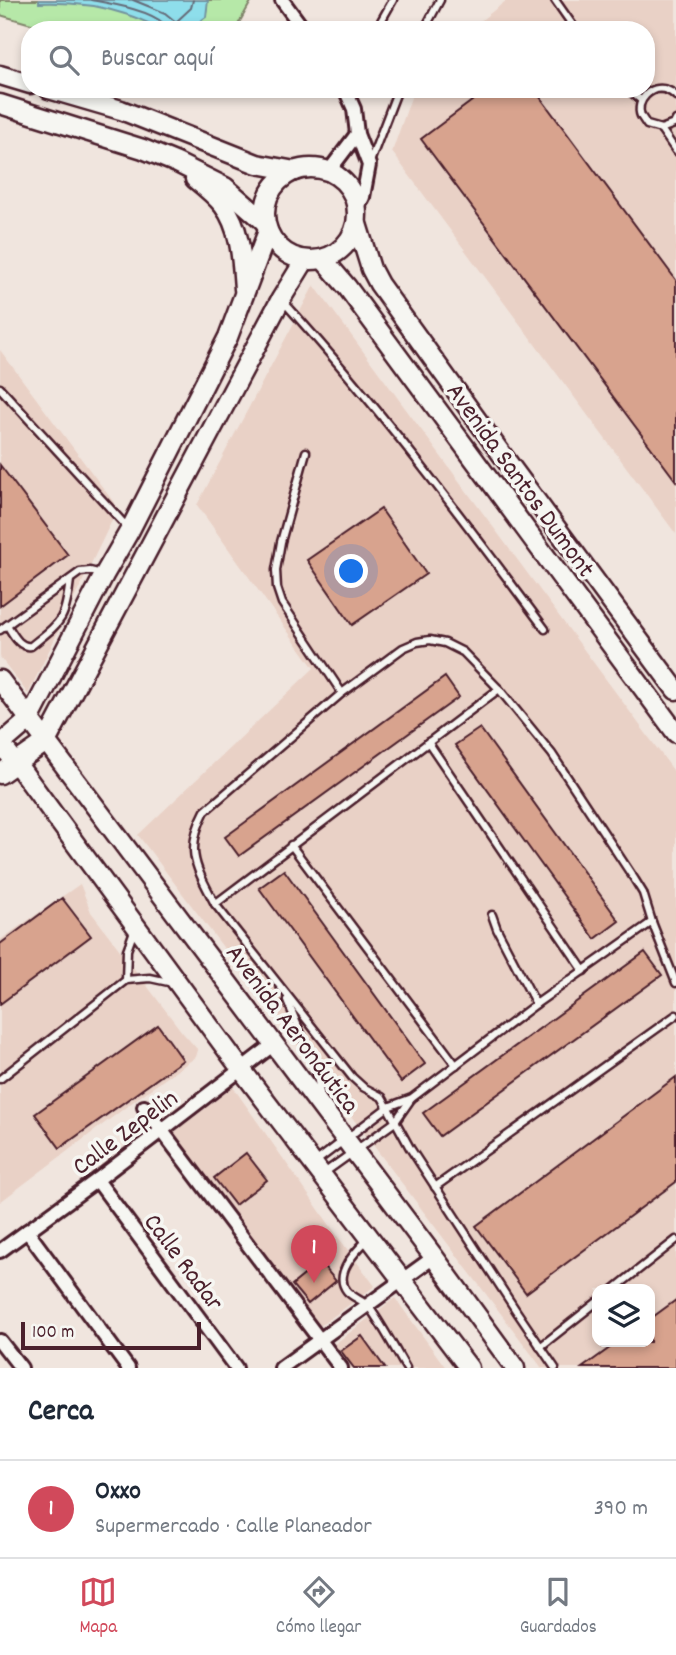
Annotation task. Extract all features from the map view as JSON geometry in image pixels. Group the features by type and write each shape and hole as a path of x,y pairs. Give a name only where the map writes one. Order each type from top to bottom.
{"main road":[{"path":"0,75 21,81"},
{"path":"80,98 121,110 238,158 295,171"},
{"path":"0,104 143,149 177,163 225,187 267,226"},
{"path":"177,163 216,198 231,217 239,242 244,294"},
{"path":"319,168 329,172 345,181 353,193 357,216 350,240 338,252 314,260 290,255 276,245 267,226 265,209 268,197 274,186 295,171 319,168"},
{"name":"Avenida Santos Dumont","path":"357,216 371,269 379,284 676,690"},
{"path":"267,226 228,337 130,530 29,720 0,744 241,1069 469,1368"},
{"path":"0,774 46,742 281,299 314,260"},
{"name":"Avenida Santos Dumont","path":"314,260 347,287 676,733"},
{"name":"Avenida Aeronáutica","path":"0,681 515,1368"}],"street":[{"path":"282,0 297,21"},
{"path":"349,98 354,109 357,134 369,165 357,216"},
{"path":"329,172 357,134"},
{"name":"Calle Zepelin","path":"0,1251 274,1044"},
{"path":"144,1107 341,1368"},
{"name":"Calle Radar","path":"97,1180 236,1368"},
{"path":"27,1231 128,1368"},
{"path":"281,1368 434,1258"},
{"path":"0,1341 21,1368"}],"lane":[{"path":"381,21 393,0"},
{"path":"429,21 440,0"},
{"path":"555,0 570,21"},
{"path":"668,90 676,85"},
{"path":"655,89 668,90 676,96"},
{"path":"369,165 395,98"},
{"path":"638,98 641,100 640,114 648,125 661,130 676,151"},
{"path":"661,130 674,124 676,120"},
{"path":"281,299 330,352 444,494 545,629"},
{"path":"0,388 130,530"},
{"path":"306,452 281,542 276,570 277,588 282,603 342,692"},
{"path":"69,580 64,614 58,623 31,646 22,645 3,628 69,580 80,572 104,575"},
{"path":"555,1368 435,1187 382,1097 356,1083 215,904 198,871 193,854 198,825 205,811 342,692 403,648 430,640 445,643 463,652 499,689 552,754 643,894 676,983"},
{"path":"215,904 499,689"},
{"path":"428,742 583,971"},
{"path":"291,845 456,1065"},
{"path":"492,915 536,1004"},
{"path":"317,1169 350,1146 388,1107 412,1098 536,1004 652,922"},
{"path":"126,980 127,950 136,926"},
{"path":"0,1079 126,980 150,978 179,985"},
{"path":"283,990 314,1059 323,1111"},
{"path":"435,1187 676,1015"},
{"path":"317,1169 350,1146 395,1122 412,1098"},
{"path":"370,1238 350,1258 343,1282 345,1289 367,1305 406,1368"},
{"path":"620,1284 676,1240"},
{"path":"540,1347 592,1306"}],"shaded area":[{"path":"507,0 676,0 676,534 392,152 411,98 655,98 655,21 480,21"},
{"path":"314,285 676,774 676,1368 542,1368 138,835 314,668 197,505"},
{"path":"0,350 118,508 28,694 0,657"},
{"path":"80,884 91,912 198,1050 196,1057 0,1202 0,940"},
{"path":"233,1087 375,1286 320,1326 173,1133"},
{"path":"395,1298 446,1368 349,1368 335,1349 336,1343"}],"green space":[{"path":"0,0 252,0 240,21 21,21 0,15"}],"water":[{"path":"39,0 208,0 206,17 201,21 144,21 104,8 39,3"}],"building":[{"path":"476,98 541,98 676,280 676,481 421,139"},
{"path":"0,465 68,555 0,606"},
{"path":"381,509 426,574 352,625 307,560"},
{"path":"445,677 459,697 239,856 225,837"},
{"path":"480,728 619,921 595,939 455,745"},
{"path":"284,870 425,1064 401,1082 259,888"},
{"path":"62,898 91,936 0,1004 0,944"},
{"path":"645,952 662,975 440,1136 423,1113"},
{"path":"158,1025 183,1060 60,1148 35,1114"},
{"path":"676,1077 676,1182 526,1293 476,1226"},
{"path":"246,1153 267,1180 235,1205 214,1178"},
{"path":"320,1262 336,1281 308,1304 292,1285"},
{"path":"676,1300 676,1368 582,1368 611,1347 655,1347 655,1315"},
{"path":"362,1336 385,1368 354,1368 341,1351"}],"place":[{"name":"Oxxo","path":"314,1283"}]}
